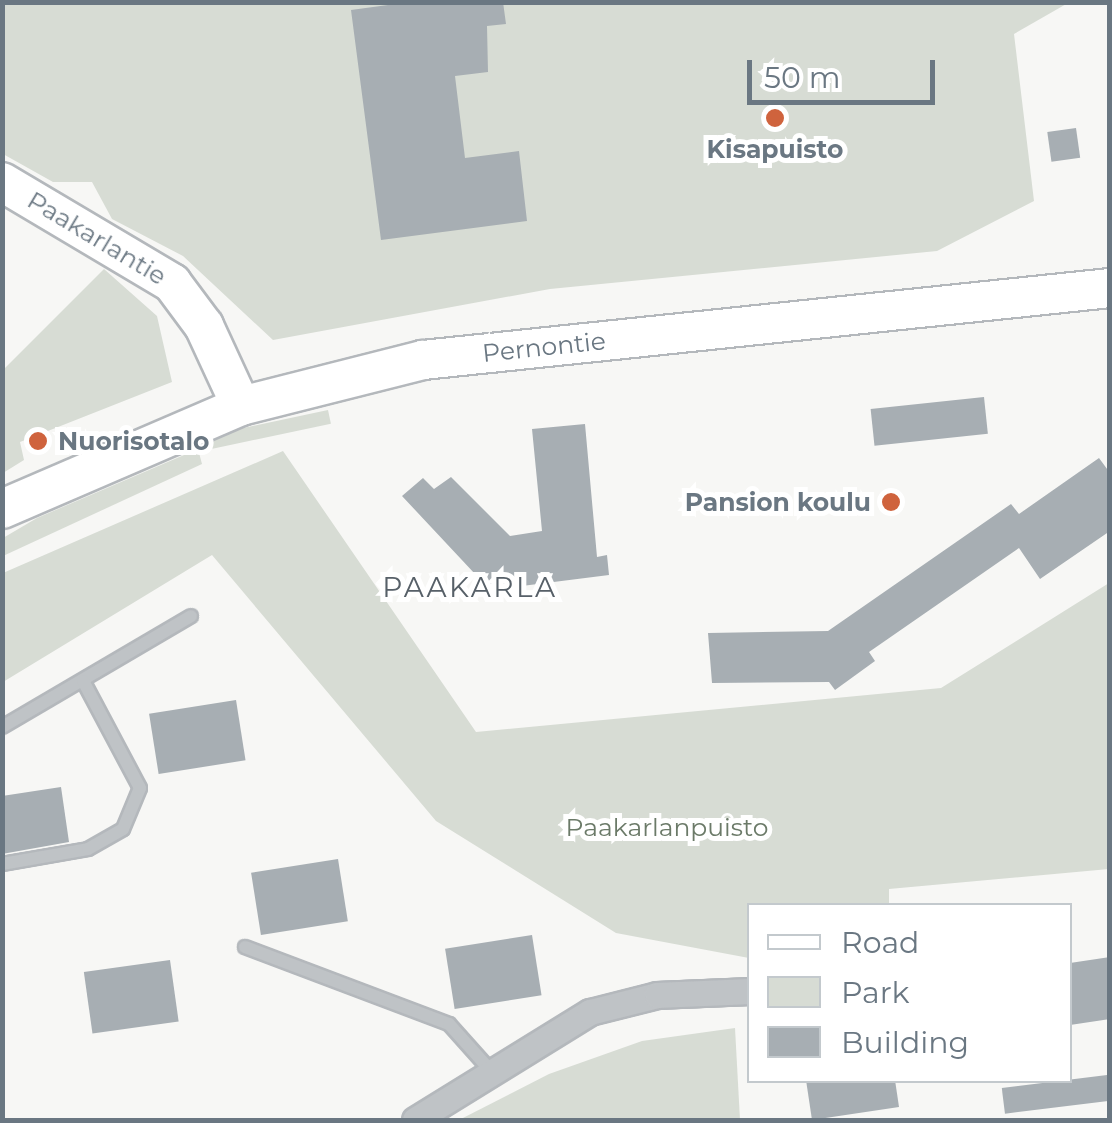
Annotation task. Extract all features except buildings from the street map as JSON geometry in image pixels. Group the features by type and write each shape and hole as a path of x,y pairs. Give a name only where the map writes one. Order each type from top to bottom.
{"street":[{"name":"Paakarlantie","path":"2,182 172,283 204,326 242,406"},
{"name":"Pernontie","path":"2,509 242,406 423,360 1110,288"},
{"path":"415,1120 491,1070 620,1002 747,991"}],"lane":[{"path":"2,727 191,616"},
{"path":"2,864 88,849 123,829 140,788 83,681"},
{"path":"245,947 449,1024 491,1070"}],"green space":[{"path":"2,3 1068,3 1014,34 1034,201 937,251 550,289 273,340 183,256 112,219 92,182 53,182 3,154"},
{"path":"104,269 157,316 172,382 20,442 24,460 3,473 3,370"},
{"path":"328,410 331,424 213,449 210,435"},
{"path":"198,449 202,464 3,556 3,538 37,518"},
{"name":"Paakarlanpuisto","path":"283,451 476,732 941,688 1109,583 1109,869 889,889 889,903 747,903 747,958 616,933 436,821 212,555 3,682 3,573"},
{"path":"735,1028 740,1120 459,1120 549,1074 642,1041"}],"place":[{"name":"Kisapuisto","path":"775,118"},
{"name":"Nuorisotalo","path":"38,441"},
{"name":"Pansion koulu","path":"891,502"}],"district":[{"name":"PAAKARLA","path":"470,587"}]}
